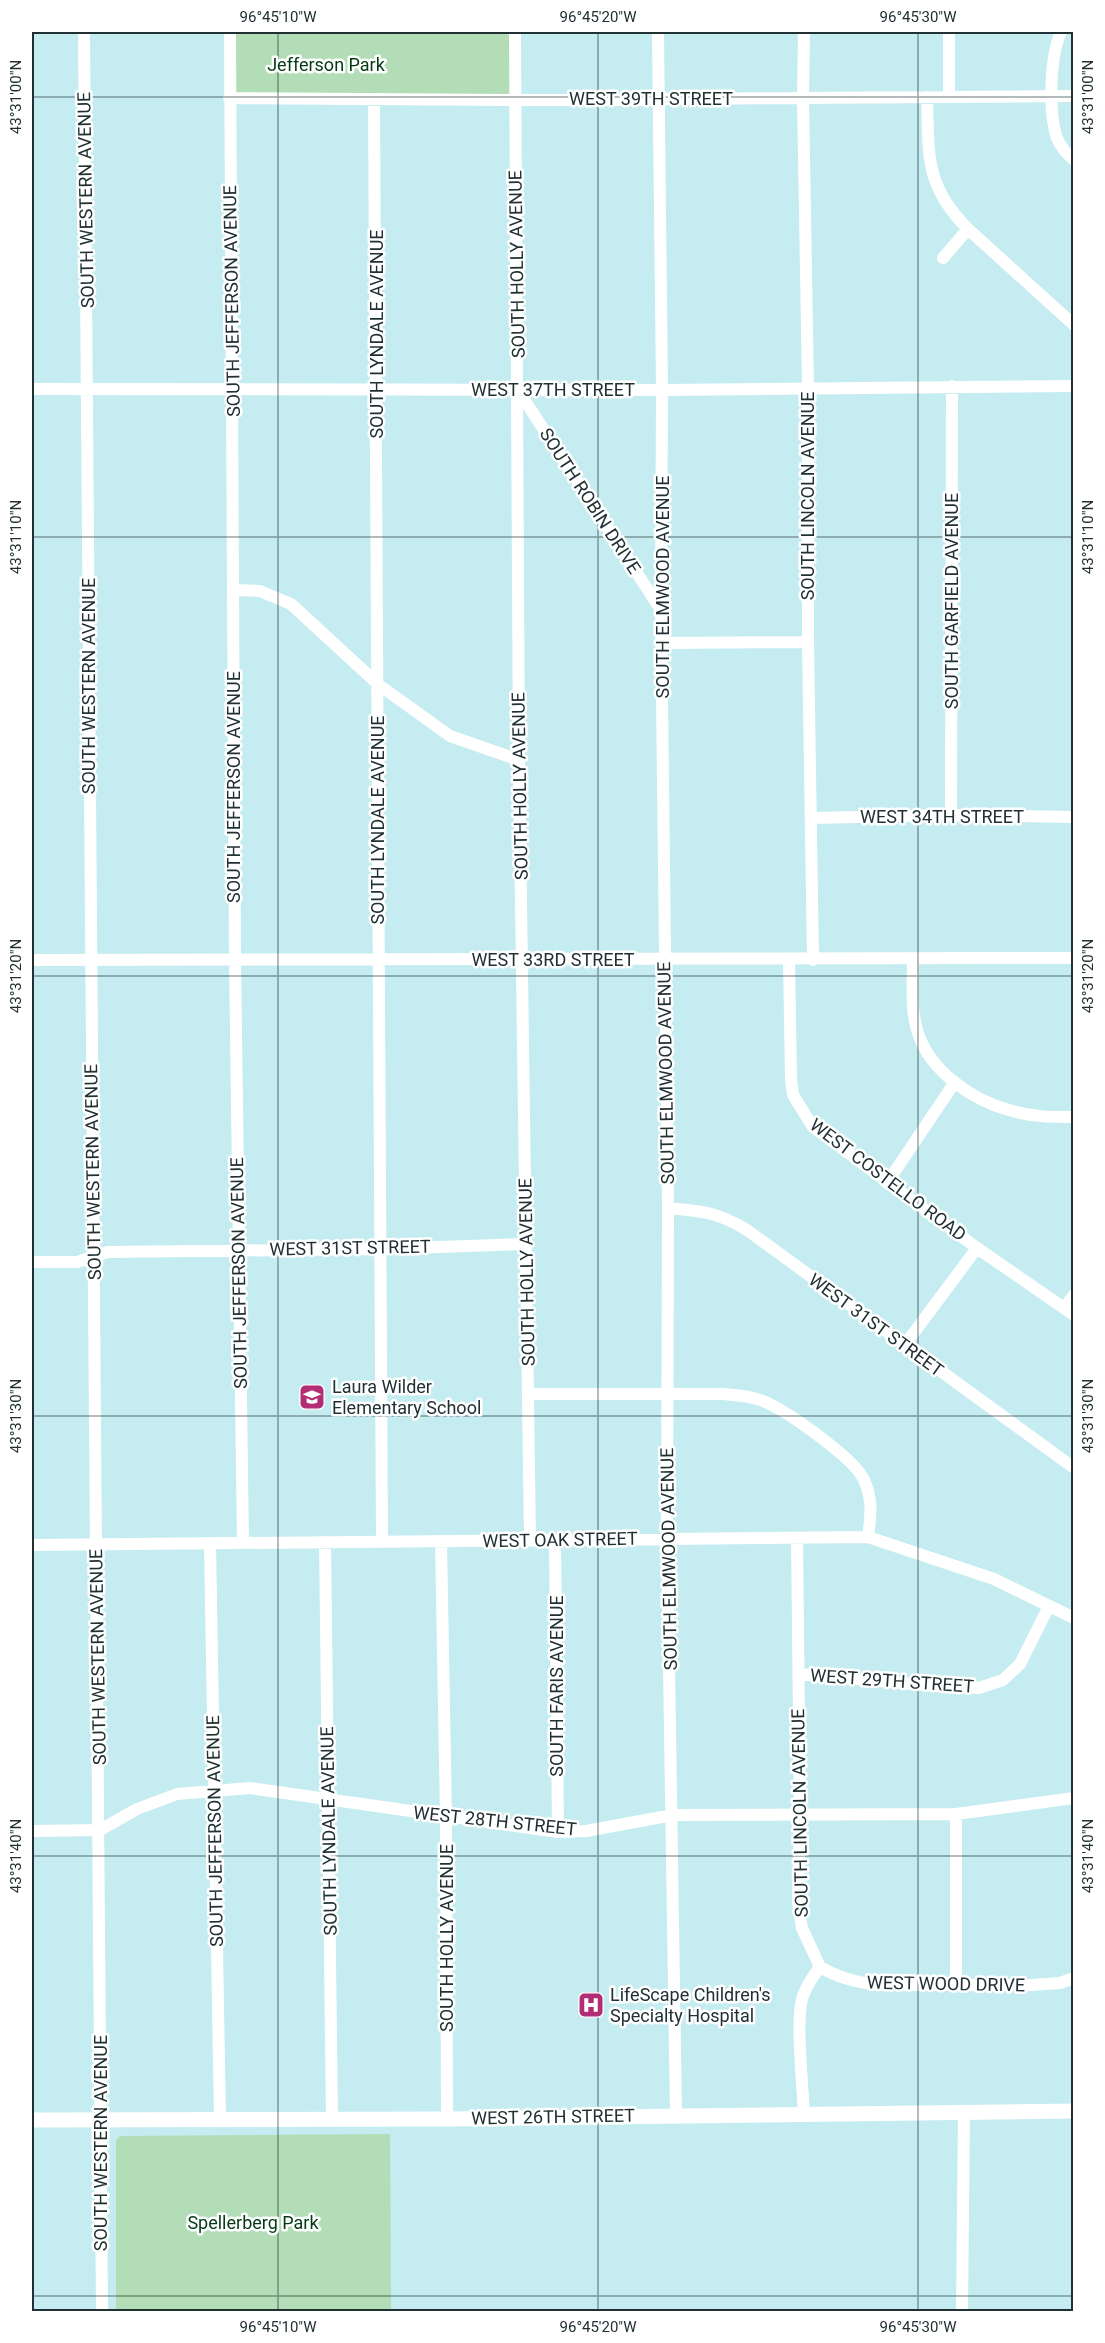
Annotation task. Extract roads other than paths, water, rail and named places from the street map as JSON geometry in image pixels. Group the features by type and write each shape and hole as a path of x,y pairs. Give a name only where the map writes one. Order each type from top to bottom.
{"main road":[{"name":"WEST 26TH STREET","path":"32,2120 332,2120 1074,2111"}],"street":[{"name":"SOUTH WESTERN AVENUE","path":"84,32 90,960 100,1830 102,2312"},
{"name":"SOUTH JEFFERSON AVENUE","path":"230,32 235,960 243,1543"},
{"name":"SOUTH HOLLY AVENUE","path":"515,32 519,760 530,1540"},
{"name":"SOUTH ELMWOOD AVENUE","path":"658,32 662,390 661,611 668,1208 667,1539 676,2115"},
{"name":"SOUTH LINCOLN AVENUE","path":"804,32 808,642 813,960"},
{"path":"949,32 949,97"},
{"path":"1061,32 1055,50 1052,96 1054,125 1057,138 1074,160"},
{"name":"WEST 39TH STREET","path":"230,98 516,100 1074,96"},
{"path":"927,97 931,172 942,198 953,214 968,229 1074,325"},
{"name":"SOUTH LYNDALE AVENUE","path":"375,99 382,1542"},
{"path":"943,258 968,229"},
{"name":"SOUTH GARFIELD AVENUE","path":"951,815 952,386"},
{"name":"WEST 37TH STREET","path":"32,389 662,390 1074,386"},
{"name":"SOUTH ROBIN DRIVE","path":"518,390 661,611"},
{"path":"234,590 260,591 291,604 379,685 450,736 519,760"},
{"path":"663,643 808,642"},
{"name":"WEST 34TH STREET","path":"811,818 951,815 1074,817"},
{"name":"WEST 33RD STREET","path":"32,960 1074,958"},
{"name":"WEST COSTELLO ROAD","path":"789,959 793,1095 813,1127 977,1248 1069,1311"},
{"path":"913,959 913,1011 917,1031 930,1058 955,1082 984,1100 1009,1110 1047,1117 1074,1117"},
{"path":"887,1183 955,1082"},
{"name":"WEST 31ST STREET","path":"668,1208 711,1212 747,1230 1074,1468"},
{"name":"WEST 31ST STREET","path":"32,1262 78,1262 108,1252 381,1249 526,1244"},
{"path":"904,1346 977,1248"},
{"path":"1069,1311 1074,1294"},
{"path":"529,1394 747,1396 778,1408 849,1460 862,1476 871,1504 868,1537"},
{"name":"WEST OAK STREET","path":"32,1545 868,1537 993,1579 1074,1618"},
{"name":"SOUTH LINCOLN AVENUE","path":"797,1538 800,1813 798,1903 800,1920 808,1945 820,1967"},
{"name":"SOUTH FARIS AVENUE","path":"555,1540 558,1832"},
{"name":"SOUTH HOLLY AVENUE","path":"441,1541 446,1817 447,2119"},
{"name":"SOUTH LYNDALE AVENUE","path":"325,1542 332,2120"},
{"name":"SOUTH JEFFERSON AVENUE","path":"210,1543 220,2120"},
{"name":"WEST 29TH STREET","path":"799,1674 979,1688 1003,1680 1020,1664 1049,1606"},
{"name":"WEST 28TH STREET","path":"32,1831 100,1830 158,1800 177,1794 215,1789 250,1788 558,1832 586,1831 673,1815 956,1814 1074,1798"},
{"path":"956,1814 956,1985"},
{"path":"804,2114 800,2020 802,1997 811,1978 820,1967"},
{"name":"WEST WOOD DRIVE","path":"820,1967 853,1982 878,1985 1031,1985 1060,1983 1074,1978"},
{"path":"962,2312 964,2112"}],"place":[{"name":"Laura Wilder Elementary School","path":"312,1397"},
{"name":"LifeScape Children's Specialty Hospital","path":"591,2005"}],"park label":[{"name":"Jefferson Park","path":"326,65"},
{"name":"Spellerberg Park","path":"253,2223"}]}
